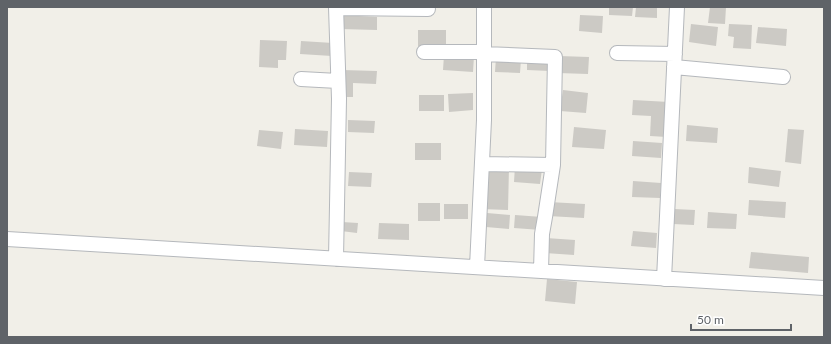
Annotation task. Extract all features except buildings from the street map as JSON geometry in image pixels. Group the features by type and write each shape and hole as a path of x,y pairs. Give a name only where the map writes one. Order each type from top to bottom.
{"street":[{"path":"336,259 339,99 336,7 428,9"},
{"path":"477,267 484,120 484,7"},
{"path":"664,278 677,7"},
{"path":"424,52 484,53 555,57 553,165 542,234 541,271"},
{"path":"617,53 674,60 783,78"},
{"path":"301,79 338,81"},
{"path":"482,164 553,165"},
{"path":"7,239 824,288"}]}
